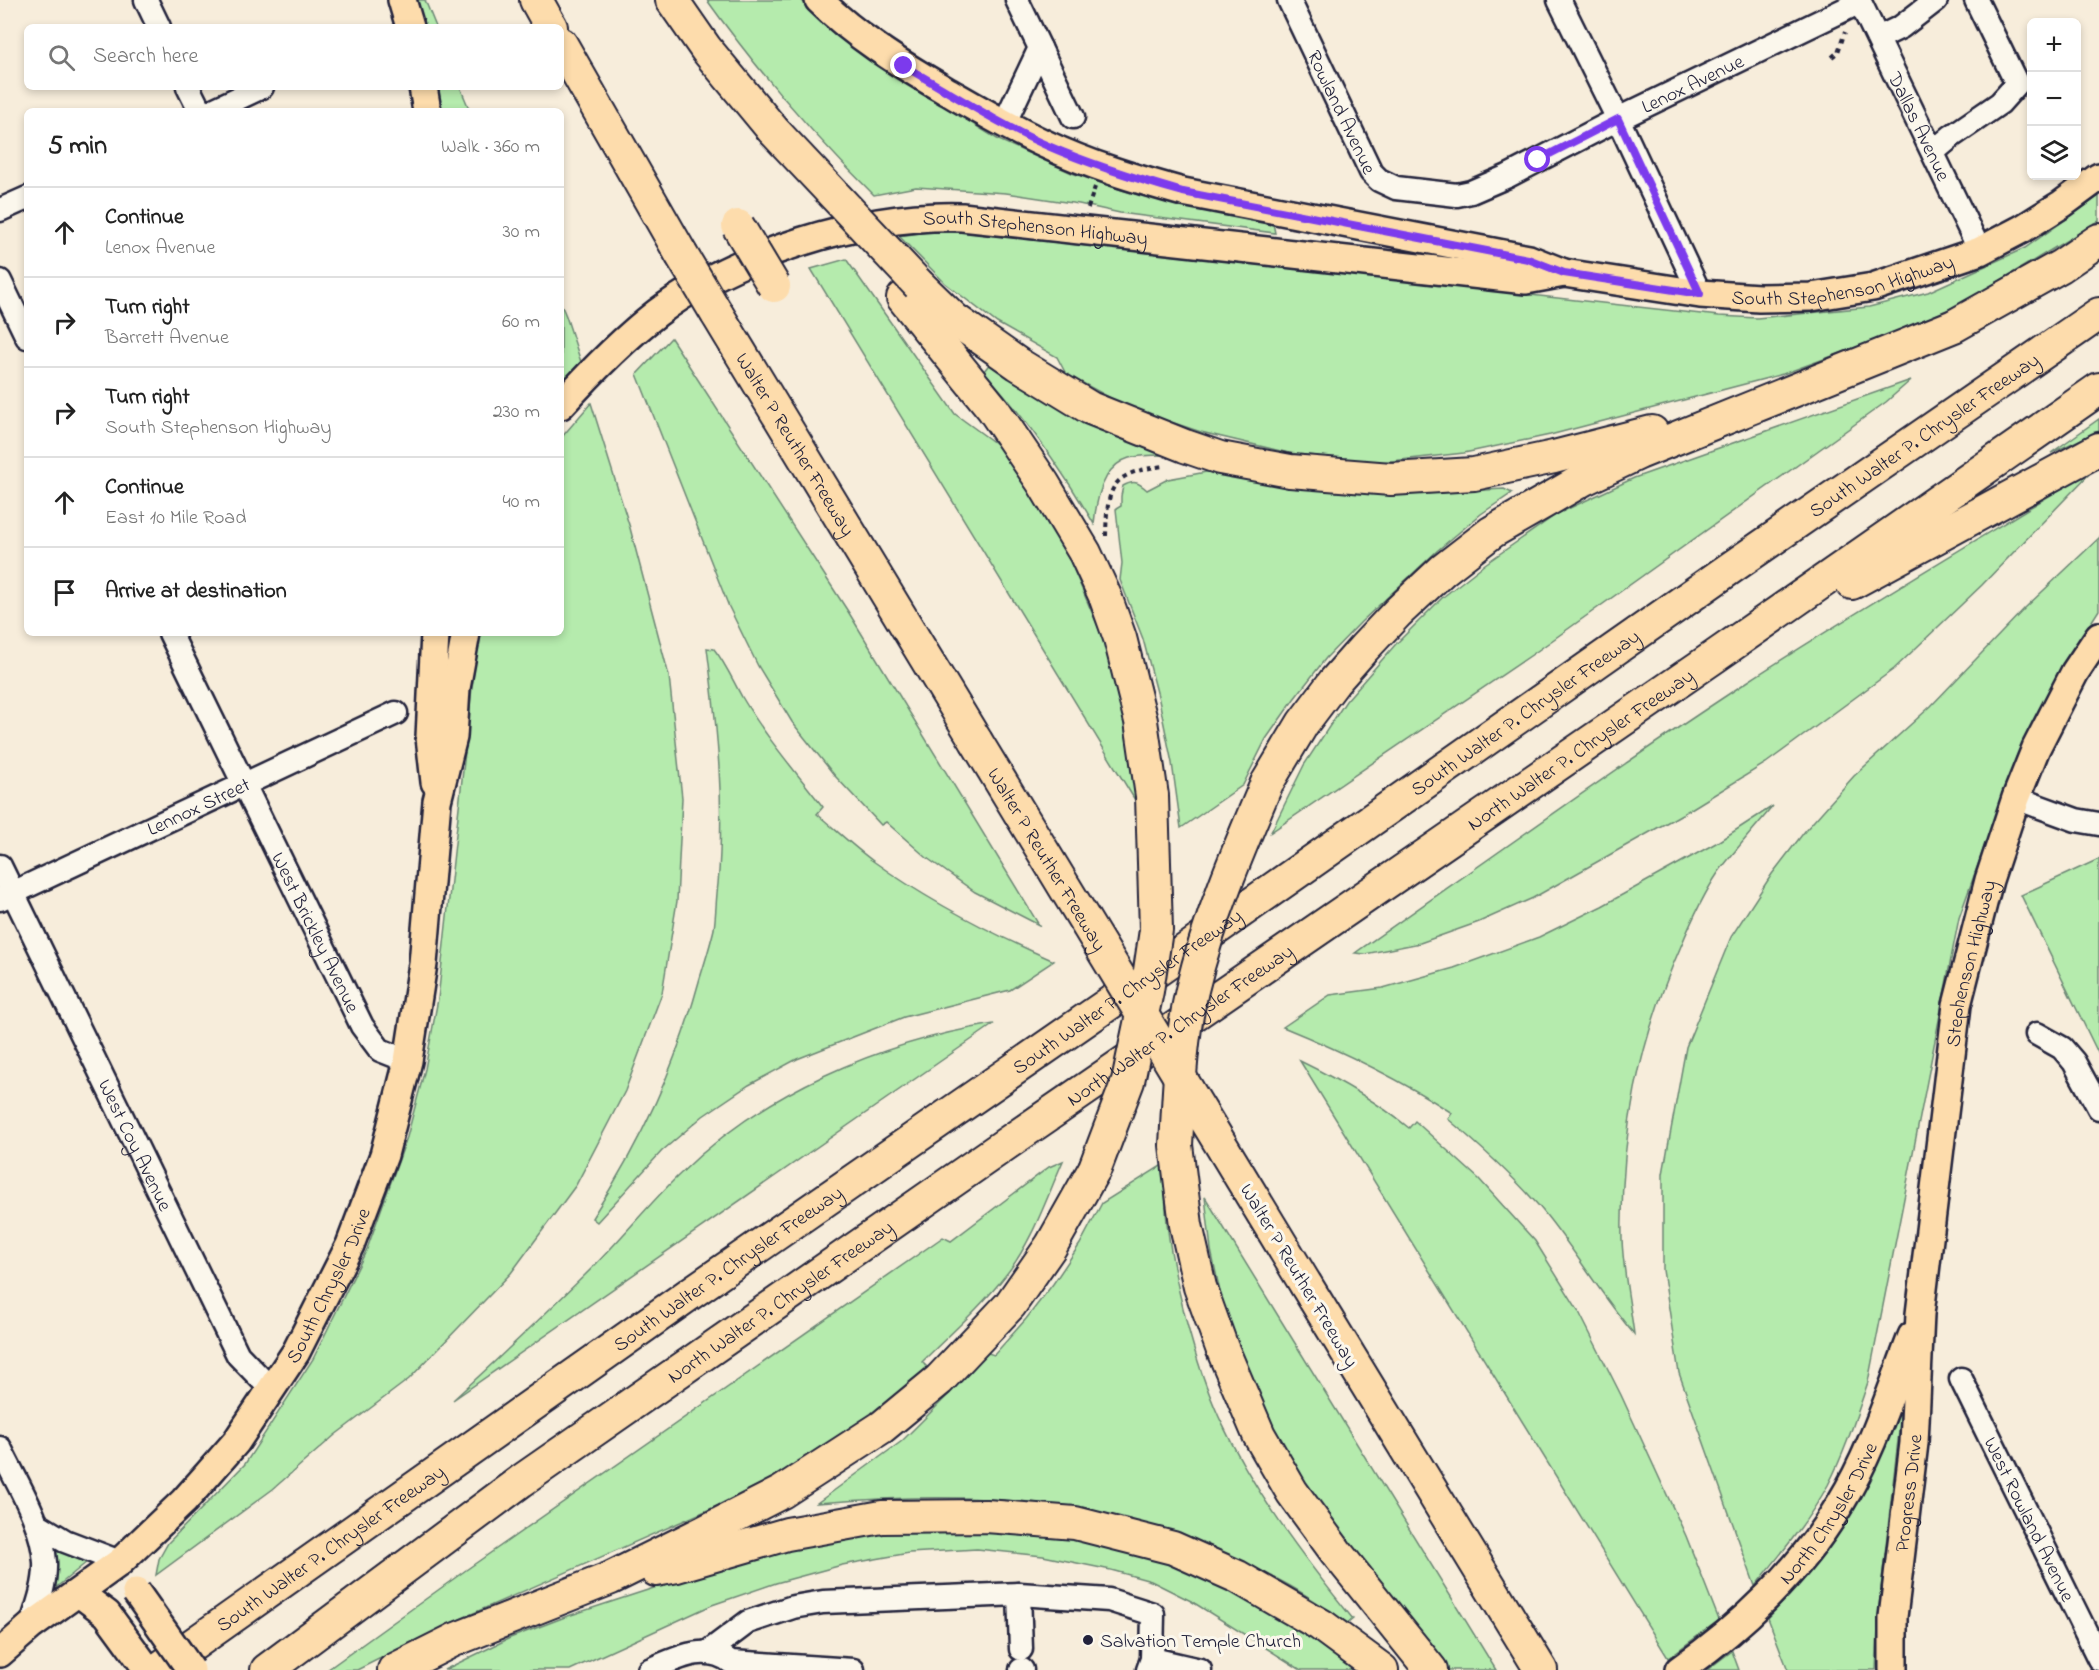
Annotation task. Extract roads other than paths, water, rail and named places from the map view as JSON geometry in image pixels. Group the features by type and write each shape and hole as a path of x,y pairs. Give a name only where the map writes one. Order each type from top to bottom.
{"highway":[{"path":"536,0 549,24"},
{"path":"394,1670 454,1640 611,1578 782,1492 882,1427 939,1380 1010,1305 1051,1246 1095,1168 1128,1081 1147,991 1156,930 1152,796 1141,720 1120,638 1105,596 1085,553 1043,483 911,292 773,130 706,48 672,0"},
{"name":"Walter P Reuther Freeway","path":"564,49 717,314 1541,1670"},
{"path":"738,226 774,286"},
{"path":"1431,1670 1311,1518 1292,1492 1259,1435 1222,1348 1200,1287 1186,1225 1176,1145 1184,1034 1192,992 1219,901 1267,783 1303,723 1334,682 1364,648 1443,570 1492,532 1584,479 1639,453 1954,326 2061,266 2099,240"},
{"path":"911,292 964,325 1018,364 1089,408 1221,458 1290,471 1391,479 1474,474 1554,457 1769,402"},
{"name":"South Walter P. Chrysler Freeway","path":"157,1670 710,1280 1159,969 1732,567 2099,314"},
{"name":"North Walter P. Chrysler Freeway","path":"267,1670 521,1481 2099,390"},
{"path":"1714,658 2099,449"},
{"path":"611,1578 677,1566 787,1534 882,1517 986,1516 1075,1523 1173,1548 1238,1576 1322,1625 1382,1670"}],"main road":[{"name":"South Stephenson Highway","path":"819,0 832,14 904,66 1004,124 1073,157 1132,178 1183,192 1528,259 1564,273 1700,294 1759,298 1811,297 1873,287 1980,251 2022,229 2099,177"},
{"path":"424,90 426,108"},
{"name":"South Stephenson Highway","path":"564,402 626,338 658,312 691,290 762,255 799,242 825,234 893,220 941,216 962,217 1526,280 1564,273"},
{"path":"435,636 430,737 437,801"},
{"path":"437,801 453,737 456,688 465,636"},
{"name":"Stephenson Highway","path":"1920,1314 1958,1005 1989,880 2016,798 2037,748 2076,672 2099,636"},
{"name":"South Chrysler Drive","path":"0,1653 31,1626 120,1562 184,1501 236,1442 296,1352 350,1245 384,1155 408,1061 423,964 437,801"},
{"name":"North Chrysler Drive","path":"1679,1670 1706,1652 1772,1593 1840,1505 1875,1435 1920,1314"},
{"name":"Progress Drive","path":"1893,1670 1893,1617 1914,1443 1920,1314"},
{"path":"120,1562 136,1592 192,1670"},
{"path":"79,1593 107,1614 148,1670"}],"street":[{"path":"146,0 158,24"},
{"path":"1017,0 1073,117"},
{"name":"Rowland Avenue","path":"1289,0 1371,171 1379,180 1396,189 1423,192"},
{"path":"1559,0 1700,294"},
{"path":"1878,38 1901,27 1936,0"},
{"path":"1933,152 2000,103 2018,84 1976,0"},
{"name":"Lenox Avenue","path":"1423,192 1457,195 1471,192 1508,176 1618,119 1860,1"},
{"name":"Dallas Avenue","path":"1860,1 1980,251"},
{"path":"1004,124 1040,48"},
{"path":"190,90 198,108"},
{"path":"217,108 256,90"},
{"path":"0,210 24,199"},
{"path":"0,281 24,331"},
{"name":"West Brickley Avenue","path":"171,636 362,1026 380,1050 408,1061"},
{"name":"Lennox Street","path":"6,896 396,713"},
{"path":"2016,798 2076,820 2099,824"},
{"name":"West Coy Avenue","path":"0,866 6,896 238,1355 271,1389"},
{"path":"2037,1034 2062,1048 2074,1062 2099,1108"},
{"name":"West Rowland Avenue","path":"1961,1379 2099,1659"},
{"path":"0,1448 37,1524 45,1561 39,1601 31,1626"},
{"path":"37,1524 65,1541 120,1562"},
{"path":"708,1652 748,1622 794,1607 824,1602 1019,1594 1109,1600 1153,1614 1150,1664 1200,1670"},
{"path":"1019,1594 1021,1663"},
{"path":"649,1670 688,1654 708,1652 721,1654 731,1662 854,1670"}],"place":[{"name":"Salvation Temple Church","path":"1088,1640"}]}
